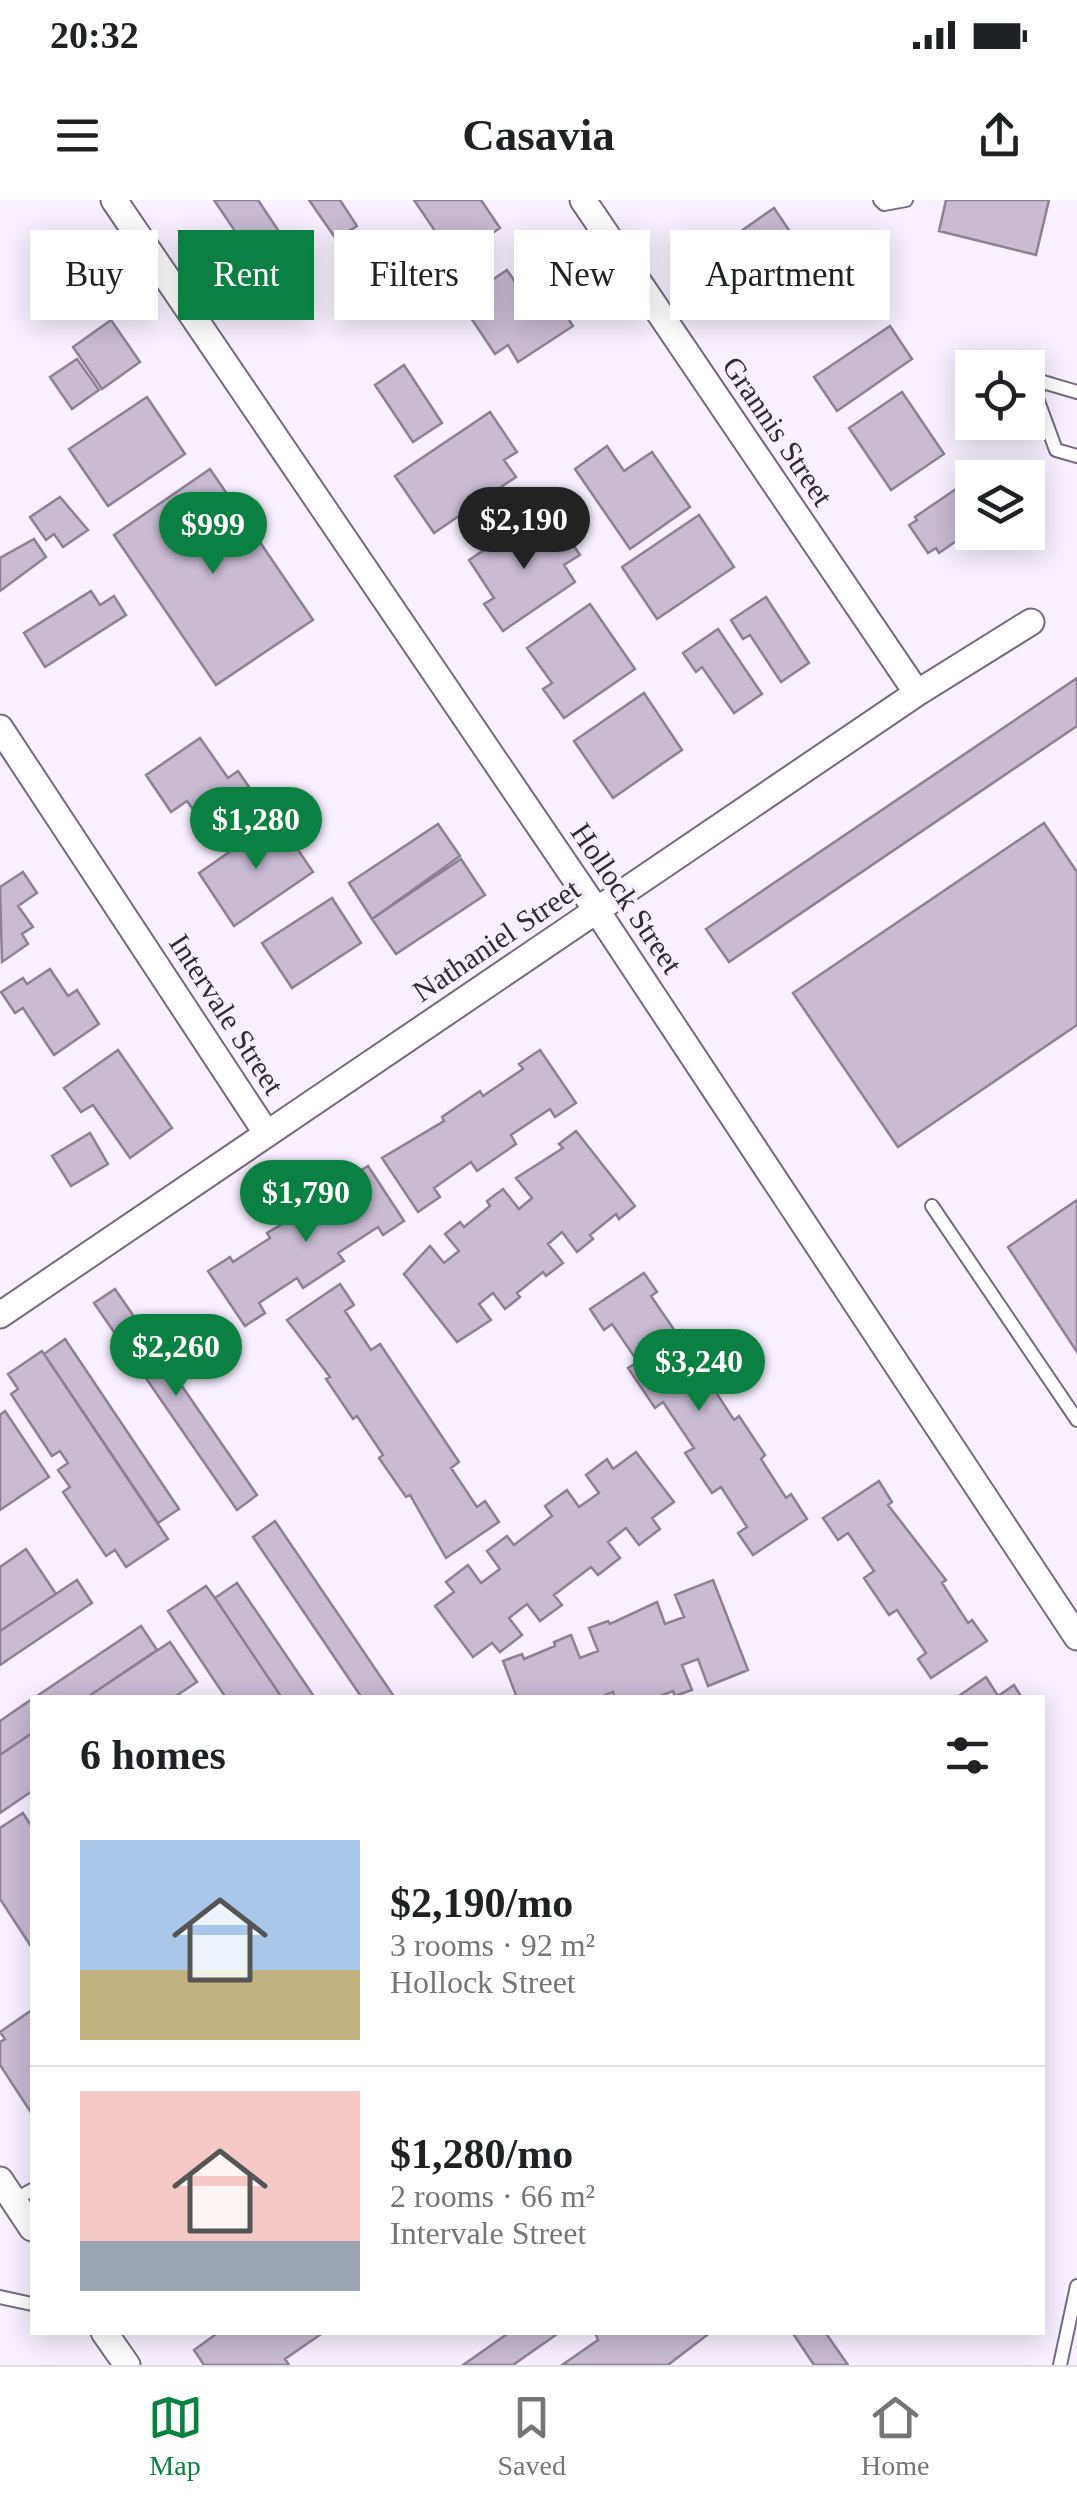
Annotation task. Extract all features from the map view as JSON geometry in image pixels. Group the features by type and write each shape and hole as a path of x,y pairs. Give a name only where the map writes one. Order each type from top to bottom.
{"street":[{"name":"Hollock Street","path":"114,200 597,911 1076,1634"},
{"name":"Grannis Street","path":"584,202 917,693"},
{"name":"Nathaniel Street","path":"0,1315 917,693 1031,622"},
{"name":"Intervale Street","path":"5,746 267,1134"},
{"path":"15,2190 30,2224"},
{"path":"106,2335 127,2365"}],"lane":[{"path":"880,200 884,204 906,200"},
{"path":"1077,392 1043,382 1035,393 1056,450 1077,456"},
{"path":"932,1206 1077,1420"},
{"path":"1060,2365 1077,2286"},
{"path":"0,2296 30,2304"}],"building":[{"path":"214,200 258,200 278,230 234,230"},
{"path":"309,200 340,200 357,226 334,230 334,236"},
{"path":"414,200 481,200 500,228 494,232 434,230"},
{"path":"946,200 1049,200 1036,255 939,231"},
{"path":"774,208 789,230 743,230"},
{"path":"507,270 514,280 514,320 569,320 573,326 518,362 508,345 495,354 472,320 494,320 494,279"},
{"path":"111,320 140,362 102,389 73,347"},
{"path":"890,326 912,359 837,411 814,377"},
{"path":"77,359 99,390 72,409 50,377"},
{"path":"404,365 442,423 413,442 375,385"},
{"path":"902,392 944,454 891,490 849,428"},
{"path":"147,397 185,454 108,506 69,449"},
{"path":"490,412 517,452 504,460 516,477 434,533 395,476"},
{"path":"607,446 624,471 652,452 690,507 630,549 575,469"},
{"path":"210,469 313,620 216,685 114,535"},
{"path":"955,490 955,542 939,553 936,548 928,553 909,525 917,520 915,517"},
{"path":"60,497 88,530 63,547 54,534 46,540 30,517"},
{"path":"699,515 734,567 657,619 622,567"},
{"path":"531,518 547,540 563,530 580,555 564,565 575,582 503,631 484,604 494,598 469,560"},
{"path":"34,539 46,557 0,591 0,558"},
{"path":"91,591 100,605 114,596 126,615 45,667 24,633"},
{"path":"766,597 809,663 781,682 750,635 743,639 731,620"},
{"path":"590,604 635,669 564,718 543,689 552,683 527,648"},
{"path":"718,629 762,694 734,713 702,667 696,672 683,653"},
{"path":"1077,678 1077,726 729,962 706,929"},
{"path":"644,693 682,750 613,798 574,741"},
{"path":"200,738 228,778 238,771 256,797 207,830 187,801 171,812 146,775"},
{"path":"277,819 313,872 234,926 199,873"},
{"path":"1044,823 1077,872 1077,1025 898,1147 793,993"},
{"path":"438,824 460,856 372,919 349,883"},
{"path":"461,859 485,895 396,954 372,919"},
{"path":"23,872 37,893 18,906 33,927 22,934 28,944 2,962 0,887"},
{"path":"332,898 361,943 292,988 262,943"},
{"path":"50,969 68,996 77,990 99,1024 54,1055 23,1008 15,1013 1,992 23,978 27,984"},
{"path":"118,1050 172,1128 130,1158 93,1105 81,1112 64,1088"},
{"path":"540,1050 576,1103 555,1117 550,1109 511,1135 516,1144 477,1171 471,1162 434,1188 440,1197 418,1212 382,1158 444,1121 442,1117 480,1091 483,1096 523,1069 519,1064"},
{"path":"576,1131 635,1206 619,1219 616,1214 590,1235 593,1239 577,1252 562,1232 548,1244 563,1263 546,1276 543,1272 517,1293 520,1297 505,1309 493,1293 479,1304 491,1320 457,1342 404,1274 430,1246 444,1263 459,1251 445,1234 460,1222 464,1227 490,1206 487,1201 503,1189 519,1209 532,1198 516,1178 563,1148 559,1144"},
{"path":"90,1133 108,1164 71,1186 52,1156"},
{"path":"368,1166 404,1221 383,1235 378,1227 338,1253 344,1261 303,1288 297,1278 259,1303 265,1313 245,1326 208,1271 230,1257 233,1262 270,1238 267,1233 347,1186 344,1181"},
{"path":"1077,1200 1077,1352 1008,1247"},
{"path":"644,1273 657,1292 651,1296 677,1334 682,1330 734,1420 739,1416 765,1455 761,1459 786,1498 791,1494 807,1519 753,1555 738,1533 747,1527 721,1487 712,1493 685,1453 694,1448 663,1402 655,1408 628,1368 638,1362 612,1324 604,1330 590,1309"},
{"path":"340,1284 354,1305 345,1311 371,1350 380,1344 459,1462 451,1468 477,1507 485,1501 499,1522 446,1558 410,1495 406,1497 357,1416 353,1419 326,1379 330,1377 287,1320"},
{"path":"115,1289 257,1495 237,1510 94,1303"},
{"path":"65,1339 179,1509 158,1523 44,1354"},
{"path":"42,1351 168,1539 126,1567 115,1550 106,1556 63,1492 70,1487 58,1470 68,1463 60,1451 52,1456 11,1394 18,1389 8,1374"},
{"path":"5,1411 49,1477 0,1510 0,1415"},
{"path":"636,1452 674,1502 652,1518 660,1529 639,1545 626,1528 608,1542 620,1558 598,1575 591,1567 554,1595 562,1605 540,1621 527,1604 509,1618 522,1635 500,1652 492,1643 473,1657 435,1606 454,1592 446,1582 468,1565 481,1583 500,1569 487,1551 507,1536 514,1545 552,1516 545,1506 567,1490 579,1507 599,1493 586,1475 607,1459 613,1469"},
{"path":"879,1481 892,1502 888,1505 946,1580 942,1583 968,1623 972,1620 987,1641 931,1678 918,1659 926,1653 897,1610 889,1615 864,1578 874,1571 848,1533 838,1540 823,1518"},
{"path":"275,1521 393,1695 360,1695 253,1537"},
{"path":"26,1549 56,1594 0,1631 0,1567"},
{"path":"77,1580 92,1603 0,1665 0,1631"},
{"path":"713,1580 748,1670 708,1686 698,1659 682,1665 692,1690 678,1695 673,1691 663,1695 516,1695 503,1661 522,1654 524,1659 571,1635 580,1658 598,1651 589,1628 608,1621 610,1624 657,1602 665,1624 684,1617 675,1595"},
{"path":"237,1583 313,1695 280,1695 215,1598"},
{"path":"206,1586 280,1695 224,1695 168,1611"},
{"path":"141,1626 157,1650 90,1695 38,1695"},
{"path":"170,1642 197,1682 178,1695 90,1695"},
{"path":"986,1677 997,1695 960,1695"},
{"path":"1014,1685 1020,1695 999,1695"},
{"path":"30,1700 30,1734 0,1755 0,1721"},
{"path":"30,1734 30,1792 0,1813 0,1755"},
{"path":"23,1813 30,1824 30,1945 0,1899 0,1828"},
{"path":"30,2011 30,2111 0,2065 0,2042 5,2039 0,2032"},
{"path":"215,2335 320,2335 285,2359 289,2365 204,2365 194,2350"},
{"path":"506,2335 556,2335 513,2365 463,2365"},
{"path":"596,2335 707,2335 668,2365 562,2365 598,2340"},
{"path":"794,2335 827,2335 848,2365 814,2365"}]}
